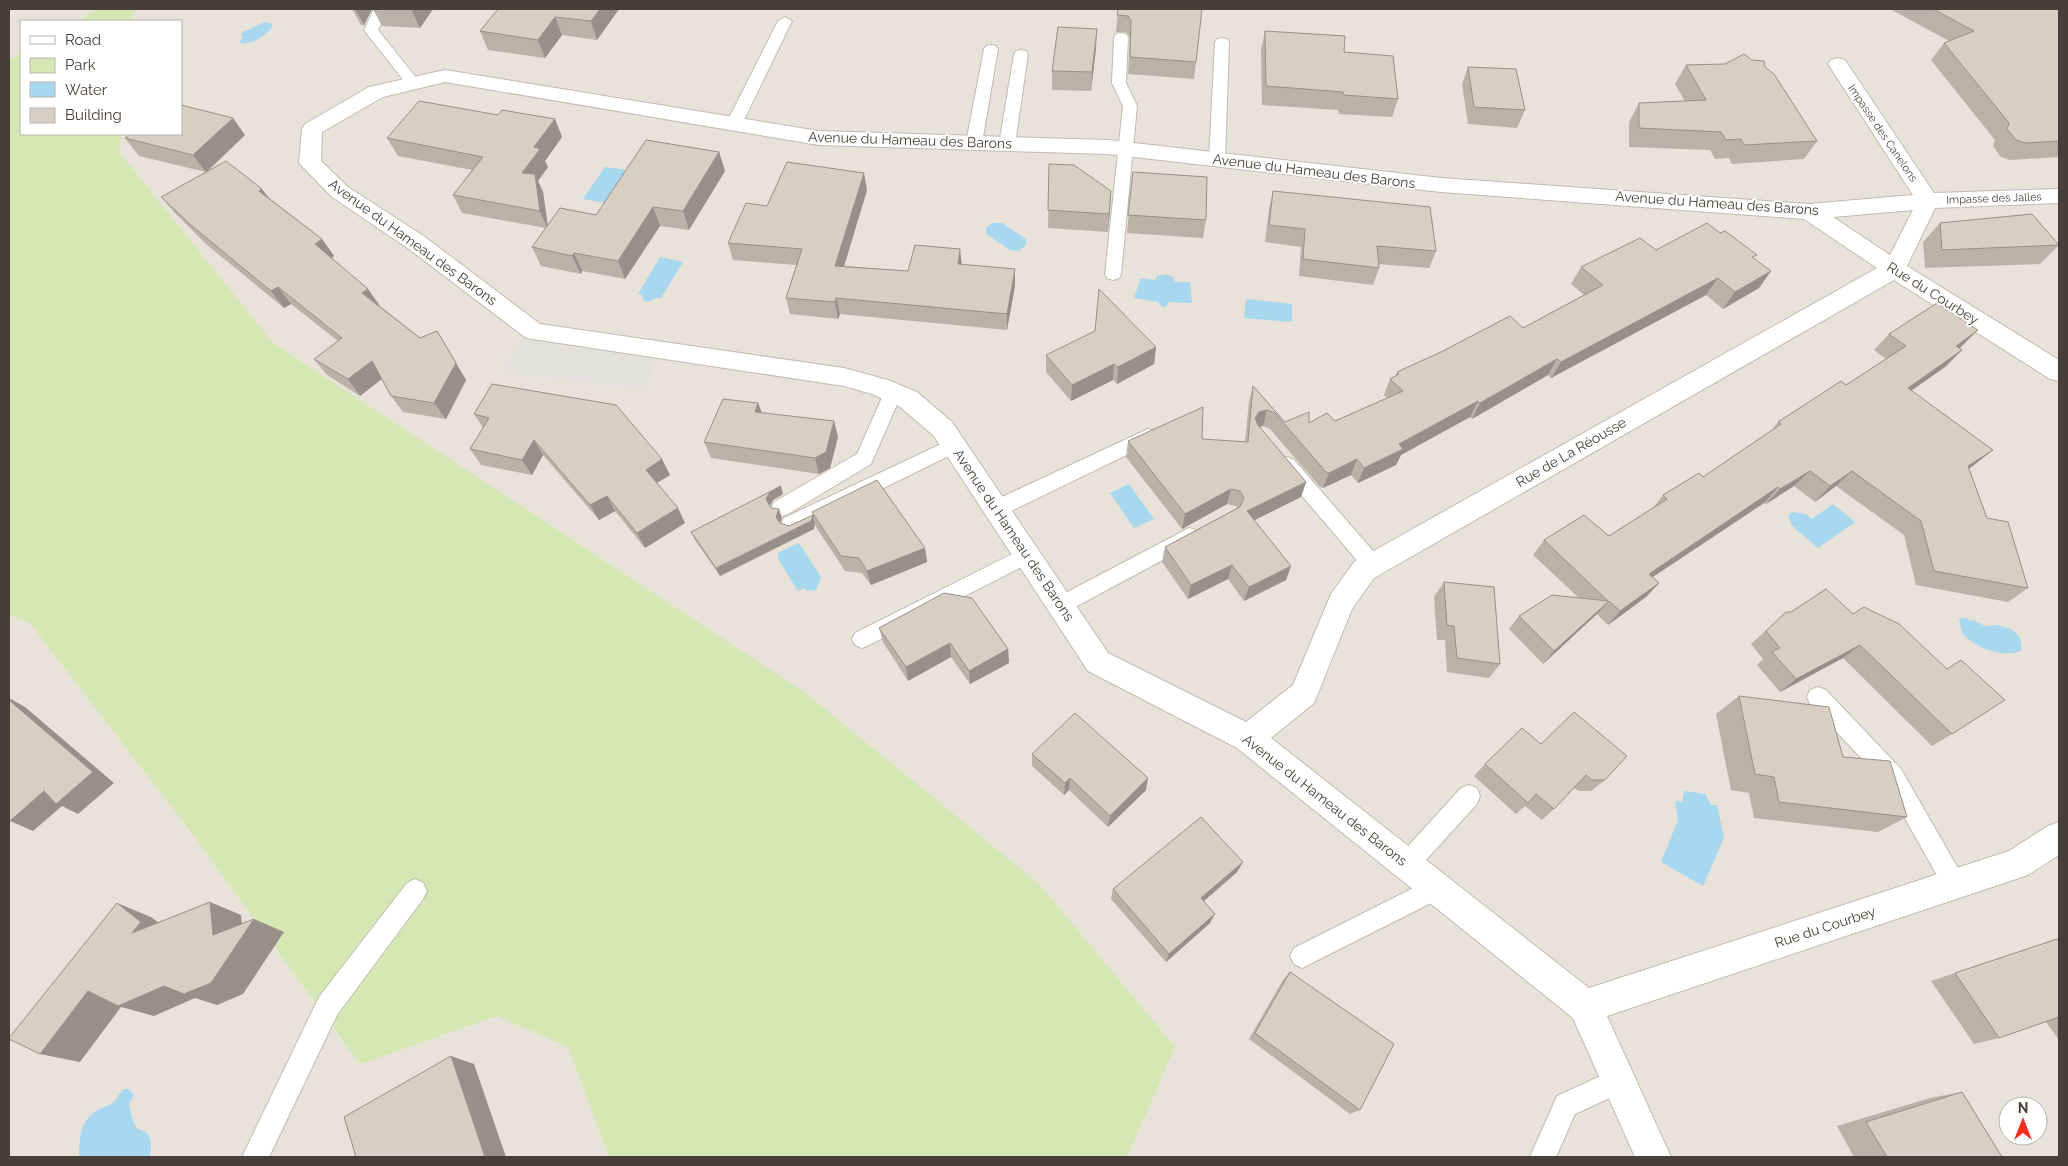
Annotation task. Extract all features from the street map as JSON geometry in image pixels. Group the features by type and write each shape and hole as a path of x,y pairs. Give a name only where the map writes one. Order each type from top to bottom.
{"street":[{"name":"Impasse des Canelons","path":"1838,64 1928,201"},
{"name":"Avenue du Hameau des Barons","path":"1652,1157 1585,1006 1248,738 1098,662 943,429 908,399 844,377 534,332 417,243 340,192 310,163 312,129 376,92 445,76 819,138 1126,150 1441,185 1809,212 1928,201"},
{"name":"Impasse des Jalles","path":"1928,201 2059,196"},
{"path":"1894,269 1928,201"},
{"name":"Rue du Courbey","path":"1809,212 1894,269 2059,372"},
{"name":"Rue de La Réousse","path":"1248,738 1304,694 1341,603 1364,570 1894,269"},
{"name":"Rue du Courbey","path":"1585,1006 2016,864 2059,837"}],"lane":[{"path":"381,9 372,30 413,83"},
{"path":"734,124 785,21"},
{"path":"1113,274 1130,106 1119,83 1121,36"},
{"path":"1217,160 1222,42"},
{"path":"974,143 992,49"},
{"path":"1007,144 1021,54"},
{"path":"893,393 864,459 786,516 954,446"},
{"path":"996,509 1148,436"},
{"path":"1274,449 1373,565"},
{"path":"1060,605 1203,528"},
{"path":"862,639 1026,555"},
{"path":"1818,697 1893,776 1955,885"},
{"path":"1407,864 1469,796"},
{"path":"1302,956 1437,888"},
{"path":"255,1157 328,1006 415,891"},
{"path":"1544,1157 1566,1105 1618,1081"}],"shaded area":[{"path":"9,9 2059,9 2059,1157 9,1157"},
{"path":"528,327 661,350 644,389 503,373"}],"green space":[{"path":"99,9 133,9 132,20 79,20"},
{"path":"20,54 20,135 121,135 119,152 273,343 804,692 1038,883 1175,1047 1127,1157 609,1157 568,1047 497,1016 360,1064 188,828 30,623 9,615 9,60"}],"water":[{"path":"264,22 273,24 269,31 260,38 241,43 243,32"},
{"path":"605,167 627,170 606,203 583,199"},
{"path":"992,223 1002,223 1026,239 1026,245 1019,251 1010,250 986,234 986,228"},
{"path":"660,257 683,262 661,298 647,302 642,299 643,295 638,294"},
{"path":"1166,274 1173,277 1175,282 1190,282 1192,303 1168,302 1166,307 1162,307 1158,302 1134,298 1141,278 1155,280 1157,276"},
{"path":"1246,299 1292,304 1292,322 1244,318"},
{"path":"1129,484 1154,519 1134,528 1110,493"},
{"path":"1833,504 1855,522 1818,548 1790,524 1792,523 1788,517 1791,512 1806,514 1812,519"},
{"path":"799,543 821,577 816,590 807,591 804,588 798,591 778,559 778,553"},
{"path":"1959,618 1967,618 1970,621 1973,620 1985,626 1998,625 2013,630 2020,638 2022,650 2015,653 1999,653 1974,643 1962,633"},
{"path":"1684,791 1705,794 1711,805 1717,805 1724,838 1703,886 1661,862 1678,820 1675,801 1682,802"},
{"path":"124,1089 129,1089 134,1095 129,1104 136,1127 146,1133 151,1143 150,1157 79,1157 82,1131 86,1121 100,1108 114,1102"}],"building":[{"path":"498,9 600,9 591,21 555,17 538,40 480,31"},
{"path":"1118,9 1202,9 1196,62 1130,57 1131,20 1128,16 1117,15"},
{"path":"1933,9 2059,9 2059,141 2025,143 2016,140 2007,129 2009,123 1944,43 1974,31"},
{"path":"1058,27 1097,29 1092,72 1052,71"},
{"path":"1265,31 1345,36 1344,52 1393,56 1398,99 1344,95 1343,92 1266,86"},
{"path":"1744,54 1752,60 1764,61 1765,67 1774,74 1817,141 1744,145 1741,139 1726,140 1721,132 1639,128 1639,103 1706,100 1686,65 1725,64"},
{"path":"1468,67 1516,69 1525,110 1474,107"},
{"path":"419,101 498,115 502,110 555,119 534,147 540,149 522,173 535,174 540,211 453,195 483,157 387,138"},
{"path":"182,105 233,118 193,155 125,138 129,135 182,135"},
{"path":"646,140 719,152 683,211 653,207 618,261 574,253 572,256 532,247 560,208 596,215"},
{"path":"226,161 262,189 259,191 322,239 315,244 368,289 362,293 420,338 437,331 456,363 434,403 391,396 372,361 348,379 314,359 342,338 278,287 271,291 192,226 161,197"},
{"path":"787,162 864,173 835,266 908,271 915,245 960,249 958,264 1015,269 1007,314 836,298 835,302 786,298 802,249 728,243 746,203 767,206"},
{"path":"1049,164 1074,165 1111,191 1109,214 1048,210"},
{"path":"1133,172 1207,177 1206,220 1128,215"},
{"path":"1273,191 1430,207 1436,251 1377,246 1379,268 1303,259 1305,229 1269,225"},
{"path":"2032,214 2059,245 1942,250 1940,223"},
{"path":"1707,223 1720,233 1725,231 1757,255 1752,257 1771,271 1735,292 1718,278 1561,362 1557,359 1480,403 1478,401 1399,444 1403,449 1364,468 1357,459 1329,473 1326,472 1275,413 1267,410 1259,412 1255,418 1258,425 1306,482 1247,511 1291,566 1249,587 1232,565 1191,585 1165,547 1240,507 1244,498 1240,491 1231,489 1185,514 1128,441 1203,407 1202,439 1248,442 1253,386 1285,422 1309,412 1309,423 1327,413 1335,421 1403,391 1390,379 1399,374 1397,372 1441,352 1510,316 1523,328 1603,285 1581,267 1640,238 1656,250"},
{"path":"1099,289 1156,347 1118,367 1114,364 1072,385 1046,355 1095,331"},
{"path":"1937,303 1978,330 1956,346 1962,350 1908,388 1993,450 1968,466 1987,518 2008,522 2028,588 1934,571 1921,521 1852,471 1830,486 1810,471 1780,489 1778,487 1649,574 1659,583 1620,611 1609,601 1554,651 1519,616 1552,595 1608,601 1544,540 1584,515 1609,536 1667,499 1663,495 1699,473 1703,477 1781,424 1778,422 1841,381 1846,385 1906,346 1889,334"},
{"path":"492,384 616,405 662,459 646,470 678,508 637,533 607,496 590,505 534,440 522,460 470,449 489,418 474,414"},
{"path":"723,399 758,403 755,412 834,421 826,452 815,458 704,442"},
{"path":"877,480 925,548 867,571 859,558 841,556 812,512"},
{"path":"781,486 770,492 766,499 771,508 779,509 776,517 780,523 789,526 813,515 811,521 716,568 691,532"},
{"path":"1444,582 1494,587 1500,664 1457,658 1454,626 1447,625"},
{"path":"1826,589 1853,614 1864,607 1899,624 1947,669 1961,660 2005,700 1952,734 1860,645 1796,679 1772,652 1780,648 1766,631 1786,612 1791,612"},
{"path":"944,593 972,598 1008,649 969,671 950,643 906,667 879,628"},
{"path":"1739,696 1829,707 1843,757 1890,761 1907,817 1779,802 1774,777 1755,774"},
{"path":"9,700 93,772 56,804 44,791 10,821 9,820"},
{"path":"1574,712 1627,756 1605,780 1592,780 1586,775 1554,809 1536,794 1528,803 1485,764 1522,728 1541,744"},
{"path":"1075,713 1148,778 1110,816 1070,778 1065,783 1032,754"},
{"path":"1201,817 1243,862 1201,898 1215,914 1169,954 1113,889"},
{"path":"210,902 213,935 254,919 211,983 184,994 164,986 118,1006 88,991 40,1054 9,1039 117,903 141,922 132,933"},
{"path":"2057,939 2059,942 2059,1017 1999,1038 1955,973"},
{"path":"1290,972 1394,1044 1360,1110 1255,1033"},
{"path":"451,1056 485,1157 356,1157 344,1117"},
{"path":"1962,1092 2002,1157 1887,1157 1866,1122"}]}
